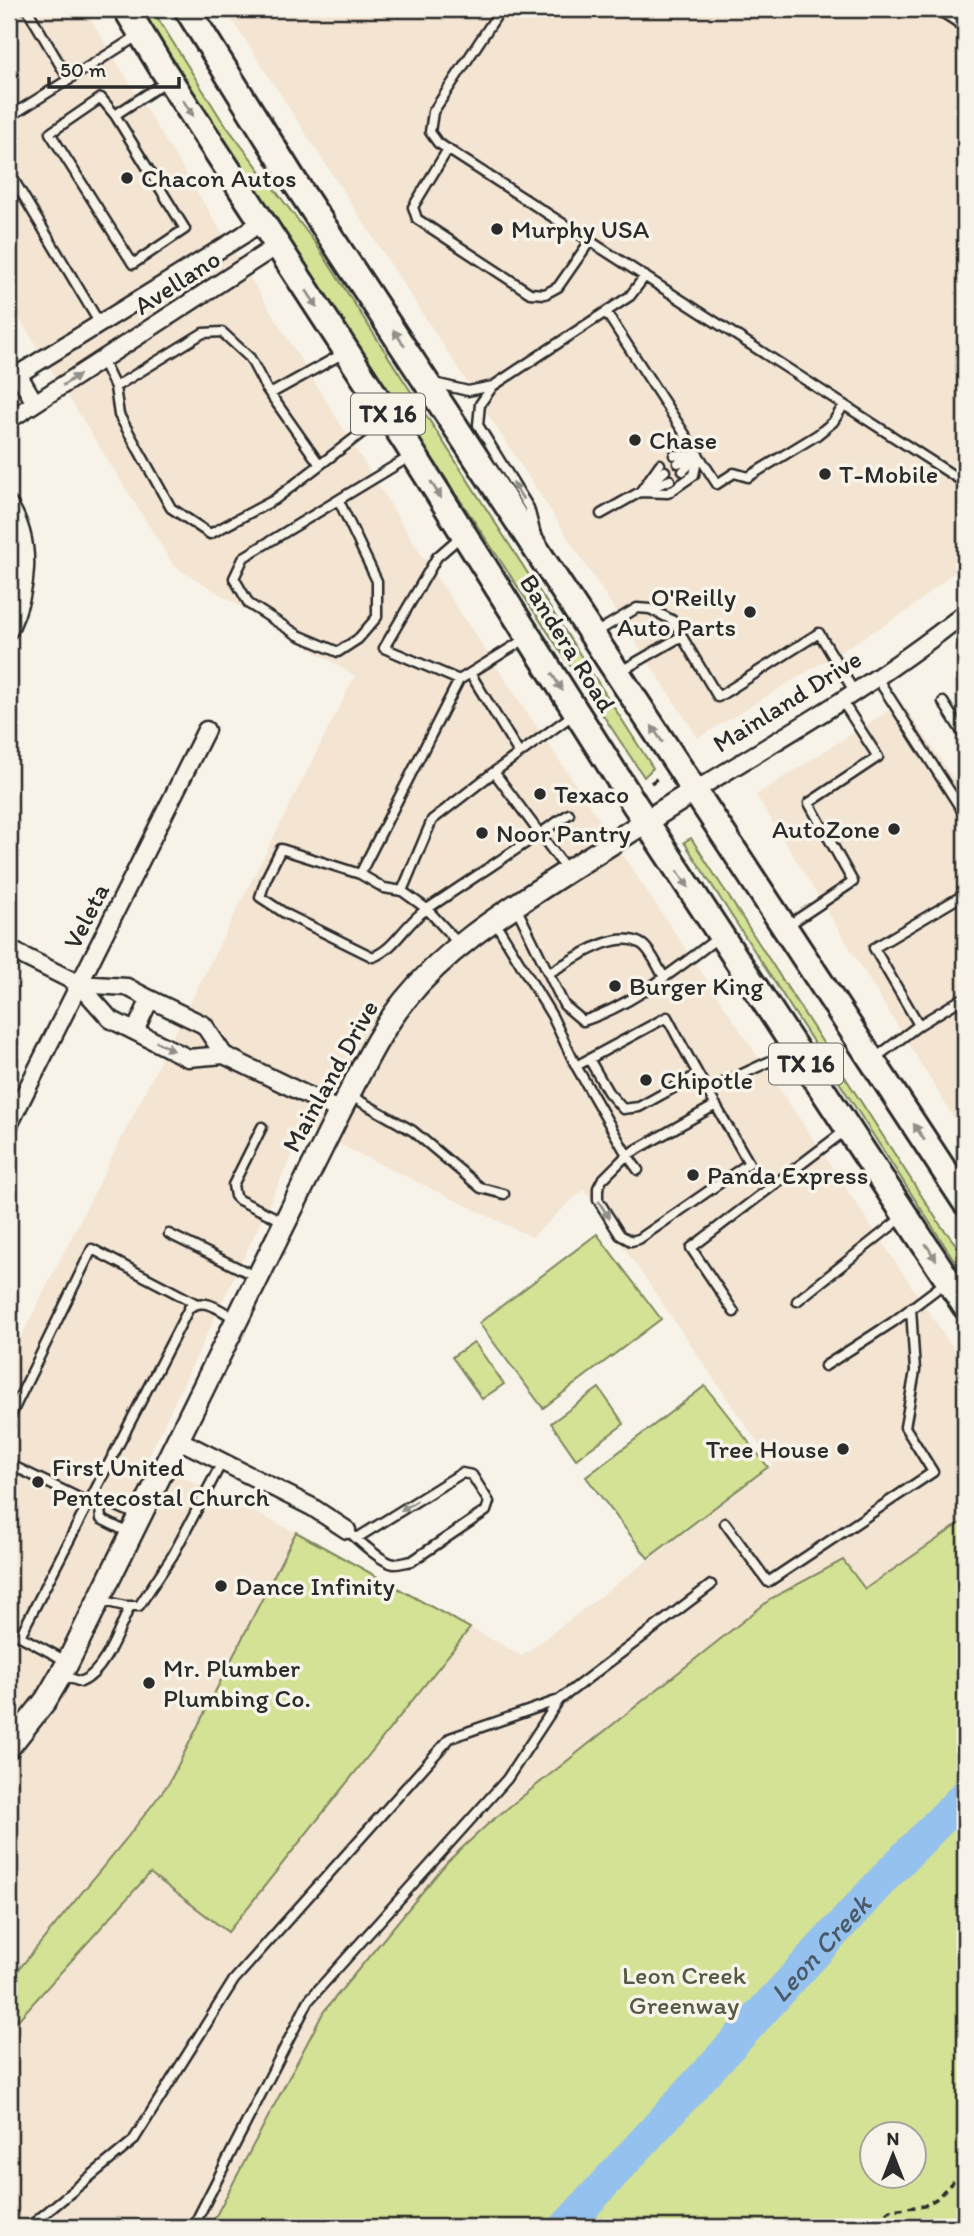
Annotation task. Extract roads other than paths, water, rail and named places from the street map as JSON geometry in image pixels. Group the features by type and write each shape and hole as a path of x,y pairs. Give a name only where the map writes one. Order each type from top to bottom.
{"main road":[{"name":"Bandera Road","path":"126,9 414,455 646,822 965,1306"},
{"name":"Bandera Road","path":"187,9 298,187 965,1202"},
{"name":"Mainland Drive","path":"9,1747 46,1700 64,1668 344,1103 378,1040 403,1002 438,962 494,920 694,791"}],"street":[{"name":"Avellano","path":"35,403 13,377 243,235 262,220"},
{"name":"Avellano","path":"9,420 278,245"},
{"path":"85,332 102,360"},
{"path":"9,505 16,516 26,557 24,589 9,630"},
{"name":"Mainland Drive","path":"694,791 917,652 965,613"},
{"name":"Veleta","path":"9,1125 206,730"},
{"path":"9,949 79,985 110,1018 188,1058 224,1055 344,1103"},
{"path":"79,985 127,987 204,1026 224,1055"},
{"path":"135,1031 150,999"},
{"path":"177,1440 312,1507 352,1534"}],"lane":[{"path":"27,9 69,80"},
{"path":"501,9 433,112 430,132 438,143 965,482"},
{"path":"937,9 965,27"},
{"path":"9,117 141,34"},
{"path":"115,115 170,79"},
{"path":"101,98 115,115 185,229 133,264 50,133 101,98"},
{"path":"448,149 413,207 417,219 519,286 530,293 545,294 558,287 590,241"},
{"path":"9,172 100,324"},
{"path":"427,380 468,391 492,386 630,296 645,276"},
{"path":"606,312 716,484 734,473 748,477 817,435 833,422 844,405"},
{"path":"115,387 203,332 222,332 250,358 270,394 320,465"},
{"path":"270,394 346,351"},
{"path":"102,360 115,387 119,415 171,508 210,534 274,500 387,413"},
{"path":"492,386 480,404 478,425 529,508 540,555"},
{"path":"340,501 377,581 377,617 358,639 338,652 298,635 249,604 234,578 244,557 414,455"},
{"path":"698,456 678,463 698,456"},
{"path":"640,492 668,493 694,475 698,456"},
{"path":"640,492 663,468"},
{"path":"601,514 640,492 670,480"},
{"path":"459,680 384,648 437,557 464,534"},
{"path":"592,635 637,608 650,609 672,620 718,697 819,633 878,757 809,803 853,882 785,928"},
{"path":"618,673 682,636"},
{"path":"360,874 459,680 529,637"},
{"path":"470,673 519,753"},
{"path":"877,678 965,815"},
{"path":"943,702 965,737"},
{"path":"402,891 432,820 576,712"},
{"path":"494,772 568,871"},
{"path":"460,945 427,909 402,891 384,888 360,874 281,849 260,897 286,914 373,957 385,952 415,917 427,909 540,836 569,814"},
{"path":"919,1025 874,948 965,894"},
{"path":"515,905 564,1005 583,1021 604,1014 664,977 721,936"},
{"path":"494,920 552,1016 576,1066 638,1170"},
{"path":"549,973 617,938 631,939 646,946 664,977"},
{"path":"872,1060 919,1025 965,997"},
{"path":"576,1066 667,1017 749,1163 639,1239 631,1241 620,1235 598,1200 598,1188 602,1180 627,1155 716,1105"},
{"path":"708,1090 796,1049"},
{"path":"589,1059 608,1093 623,1109 639,1107 697,1074"},
{"path":"344,1103 413,1131 481,1188 504,1194"},
{"path":"262,1127 233,1185 233,1191 239,1200 285,1222"},
{"path":"734,1312 691,1248 849,1128"},
{"path":"797,1301 906,1214"},
{"path":"169,1234 257,1277"},
{"path":"9,1419 92,1249 195,1303 204,1302 236,1319"},
{"path":"825,1366 949,1280"},
{"path":"20,1636 190,1308 195,1303"},
{"path":"725,1523 768,1582 933,1472 905,1427 915,1371 911,1308"},
{"path":"98,1600 139,1606 173,1555 222,1462"},
{"path":"9,1464 88,1504 100,1508 110,1503 135,1525"},
{"path":"462,1473 472,1475 489,1502 486,1511 412,1561 397,1564 387,1562 352,1534 462,1473"},
{"path":"100,1508 101,1519 135,1525"},
{"path":"29,2227 133,2140 234,1980 450,1738 559,1700 711,1585"},
{"path":"9,1630 81,1682 91,1678 108,1653 130,1606"},
{"path":"193,2227 309,2000 507,1779 559,1700"}],"waterway":[{"name":"Leon Creek","path":"565,2227 888,1874 965,1795"}],"place":[{"name":"Chacon Autos","path":"127,178"},
{"name":"Murphy USA","path":"497,229"},
{"name":"Chase","path":"635,440"},
{"name":"T-Mobile","path":"825,474"},
{"name":"O'Reilly Auto Parts","path":"750,612"},
{"name":"Texaco","path":"540,794"},
{"name":"AutoZone","path":"894,829"},
{"name":"Noor Pantry","path":"482,833"},
{"name":"Burger King","path":"615,986"},
{"name":"Chipotle","path":"646,1080"},
{"name":"Panda Express","path":"693,1175"},
{"name":"Tree House","path":"843,1449"},
{"name":"First United Pentecostal Church","path":"38,1482"},
{"name":"Dance Infinity","path":"221,1586"},
{"name":"Mr. Plumber Plumbing Co.","path":"149,1683"}],"park label":[{"name":"Leon Creek Greenway","path":"684,1990"}]}
